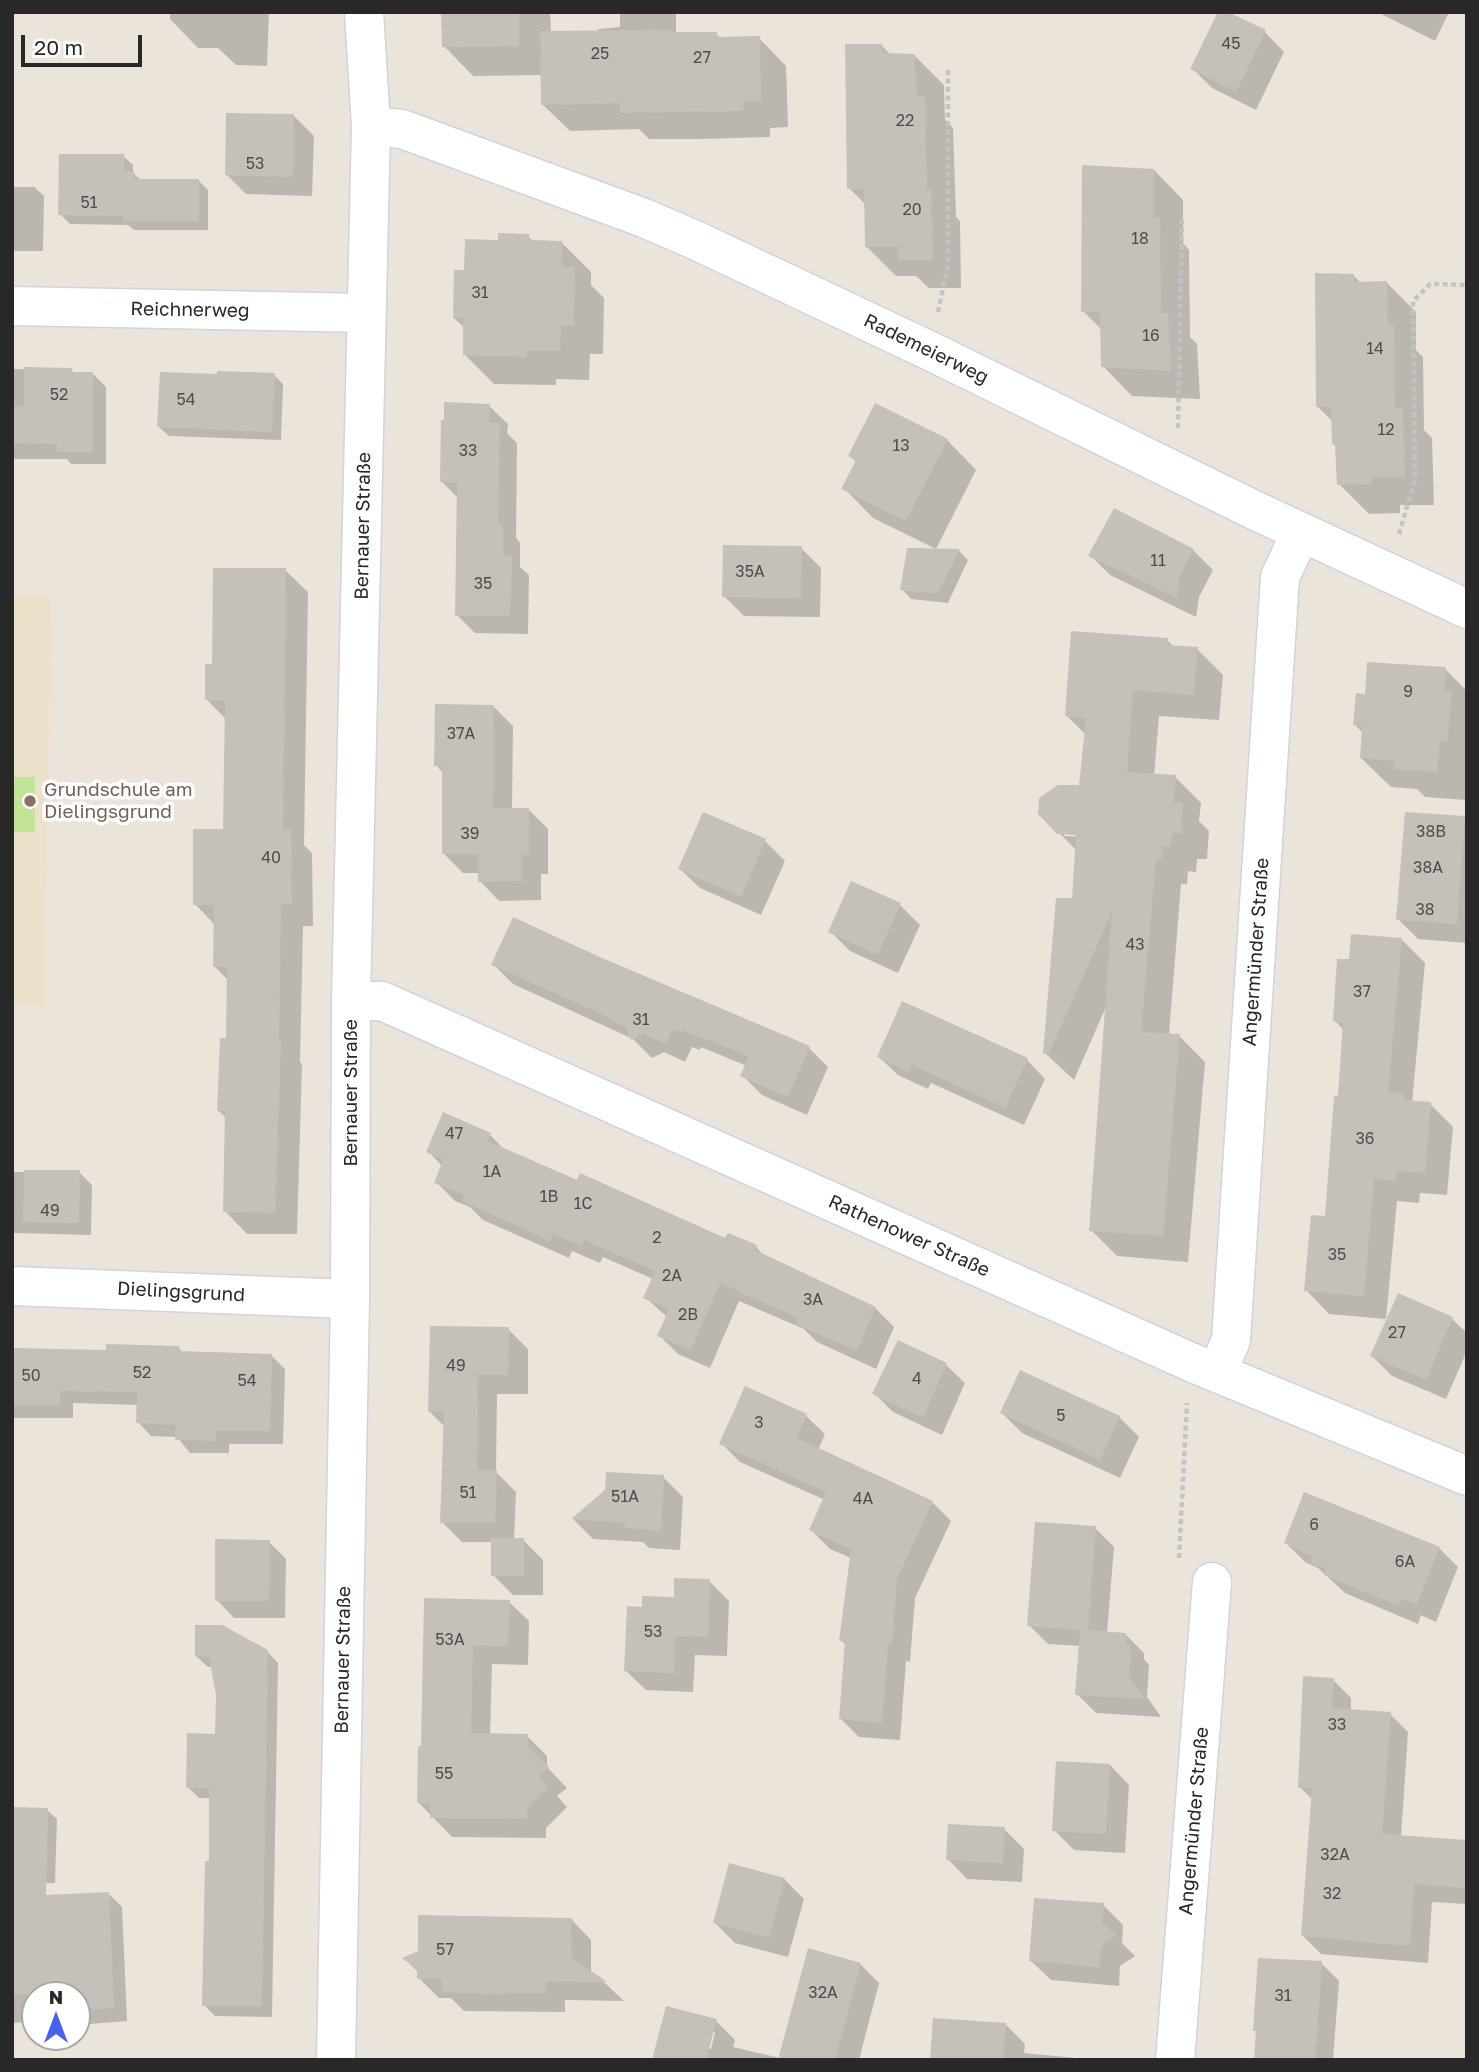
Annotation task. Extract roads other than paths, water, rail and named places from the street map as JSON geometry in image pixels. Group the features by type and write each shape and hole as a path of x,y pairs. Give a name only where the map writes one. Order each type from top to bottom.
{"street":[{"name":"Bernauer Straße","path":"336,2060 350,1299 351,1001 371,126 364,12"},
{"name":"Rademeierweg","path":"371,126 402,129 644,218 810,293 1172,470 1467,609"},
{"name":"Reichnerweg","path":"12,306 367,313"},
{"name":"Angermünder Straße","path":"1202,1384 1231,1340 1280,577 1301,532"},
{"name":"Rathenower Straße","path":"351,1001 382,1001 1202,1384 1467,1476"},
{"name":"Dielingsgrund","path":"12,1286 350,1299"},
{"name":"Angermünder Straße","path":"1175,2060 1212,1582"}],"place":[{"name":"Grundschule am Dielingsgrund","path":"30,801"}]}
